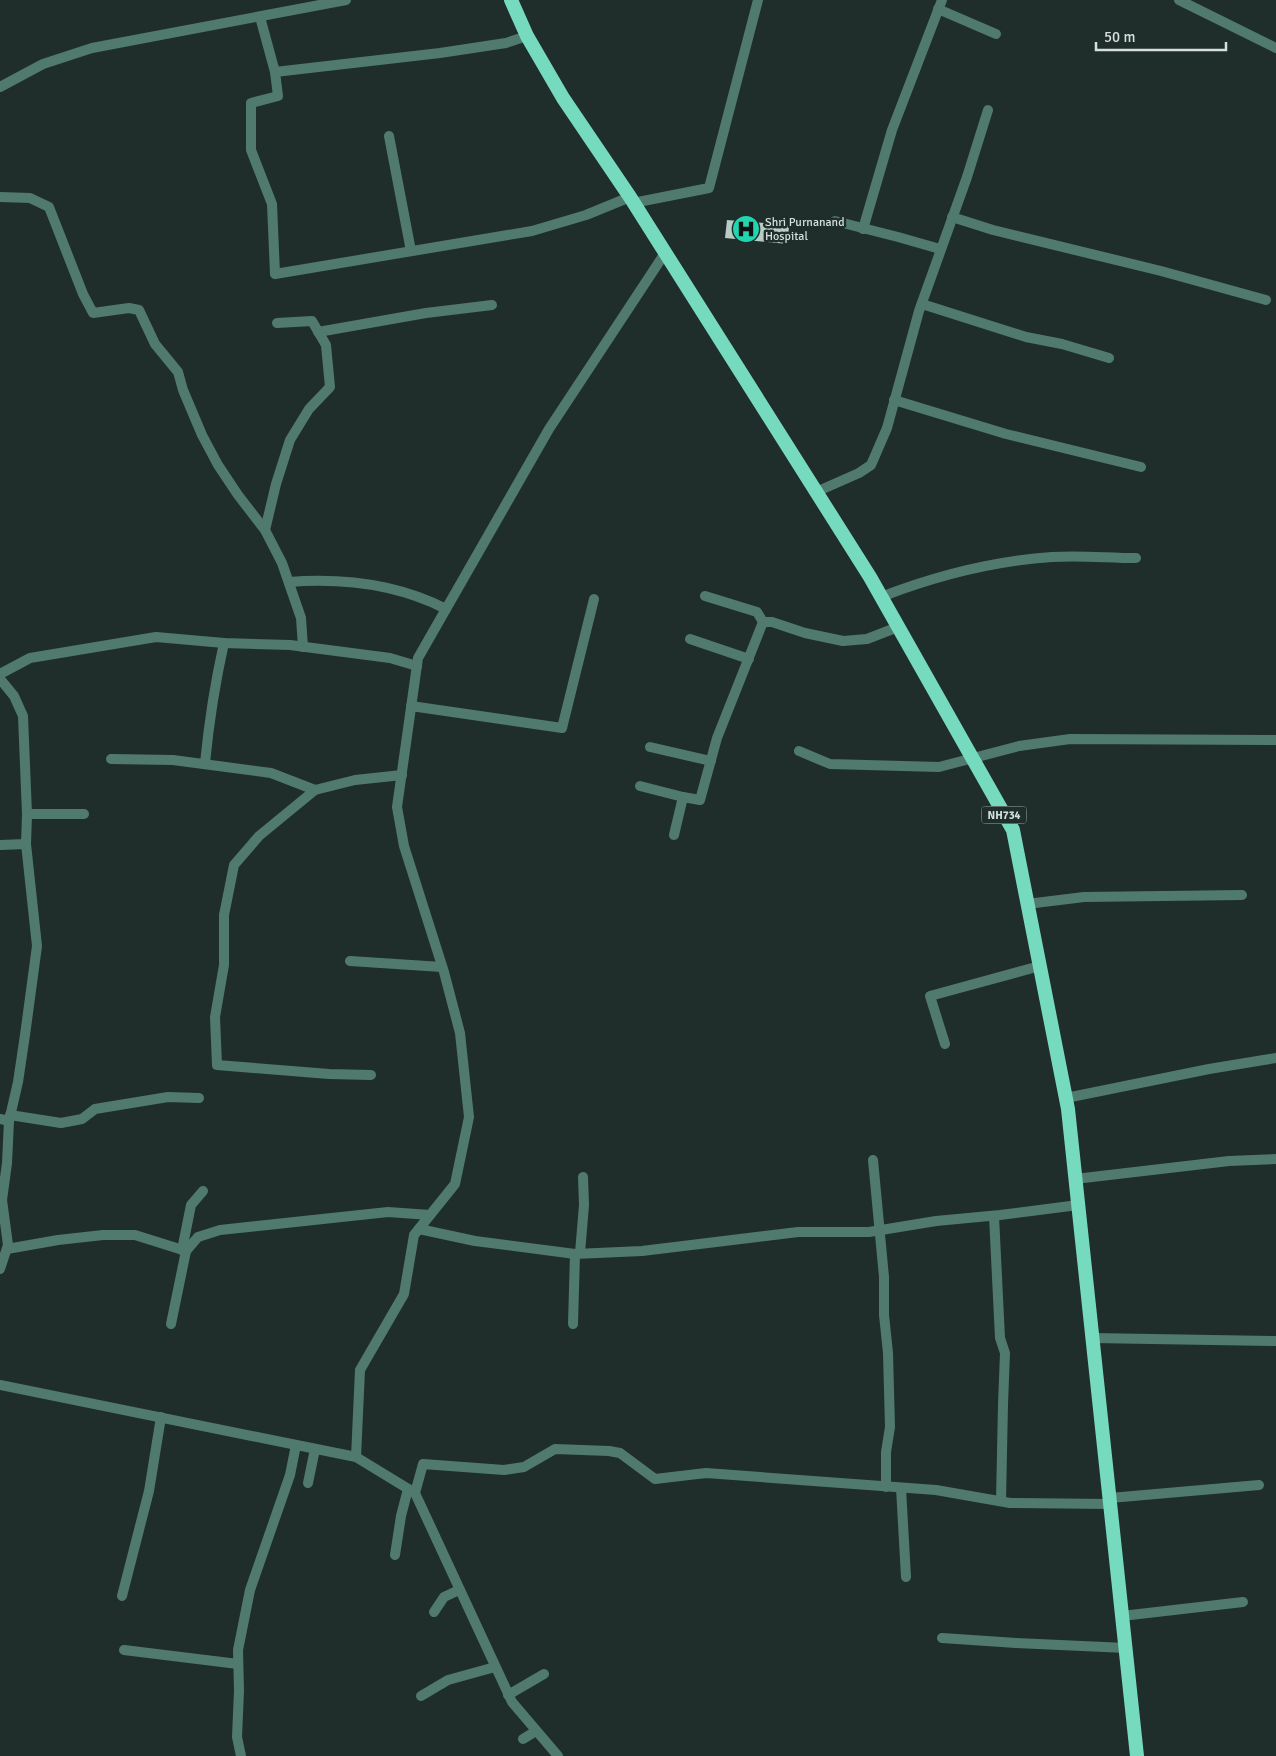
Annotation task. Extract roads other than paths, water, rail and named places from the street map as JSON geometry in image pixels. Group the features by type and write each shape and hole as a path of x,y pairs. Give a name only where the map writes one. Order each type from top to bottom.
{"highway":[{"name":"NH734","path":"511,0 527,36 563,98 632,200 881,598 1013,830 1066,1098 1137,1756"}],"street":[{"path":"0,87 43,64 92,48 346,0"},
{"path":"260,17 275,72 278,96 251,102 251,150 272,204 274,274 532,231 632,200 708,188 758,0"},
{"path":"1178,0 1276,48"},
{"path":"863,228 892,130 940,5 996,34"},
{"path":"275,72 440,54 506,43 527,36"},
{"path":"816,492 859,473 871,465 886,428 922,304 988,110"},
{"path":"389,136 411,251"},
{"path":"0,197 30,198 49,207 82,294 93,313 129,308 139,310 155,344 178,372 183,390 202,435 218,465 238,495 266,530 282,563 301,618 303,646"},
{"path":"952,217 993,230 1161,271 1266,300"},
{"path":"835,221 940,250"},
{"path":"356,1457 360,1370 404,1294 414,1235 455,1184 469,1117 460,1033 442,967 404,846 397,807 418,658 548,429 665,253"},
{"path":"318,332 426,313 492,304"},
{"path":"922,304 1026,337 1062,344 1109,358"},
{"path":"266,530 276,484 290,440 309,409 330,386 326,345 312,321 277,322"},
{"path":"894,400 1006,434 1141,467"},
{"path":"881,598 916,583 1026,559 1054,557 1136,558"},
{"path":"289,582 337,580 394,589 424,598 446,609"},
{"path":"705,596 756,612 763,622"},
{"path":"411,706 562,728 594,599"},
{"path":"763,622 772,622 805,633 842,641 868,639 898,627"},
{"path":"640,786 700,800 717,738 763,622"},
{"path":"0,674 30,658 156,637 224,643 290,644 390,658 417,666"},
{"path":"690,638 749,659"},
{"path":"205,763 212,704 224,643"},
{"path":"0,679 14,696 23,716 27,814 26,844 37,946 26,1035 6,1118 2,1200 8,1245 0,1269"},
{"path":"799,751 830,764 939,767 1019,746 1070,739 1276,740"},
{"path":"650,746 711,761"},
{"path":"111,759 173,760 271,773 315,790"},
{"path":"371,1075 217,1065 215,1017 224,965 224,915 234,865 258,836 315,790 355,780 402,775"},
{"path":"674,835 683,797"},
{"path":"27,814 84,814"},
{"path":"0,844 26,844"},
{"path":"1027,904 1084,897 1242,895"},
{"path":"350,960 442,967"},
{"path":"945,1044 930,996 1040,966"},
{"path":"1066,1098 1209,1068 1276,1058"},
{"path":"6,1118 61,1123 82,1118 95,1109 168,1097 199,1098"},
{"path":"1075,1179 1219,1162 1276,1159"},
{"path":"873,1160 884,1277 884,1315 888,1353 890,1427 886,1452 886,1487"},
{"path":"573,1324 584,1205 583,1177"},
{"path":"171,1324 191,1205 203,1191"},
{"path":"419,1229 475,1241 578,1254 642,1251 798,1232 869,1232 936,1221 994,1216 1078,1205"},
{"path":"184,1250 198,1237 220,1230 388,1212 430,1216"},
{"path":"994,1216 1000,1338 1005,1353 1002,1404 1002,1501"},
{"path":"7,1249 58,1240 103,1235 135,1235 184,1250"},
{"path":"1092,1338 1276,1341"},
{"path":"0,1385 356,1457 412,1491 508,1695 556,1755"},
{"path":"122,1596 149,1491 161,1418"},
{"path":"241,1756 237,1737 238,1650 250,1590 290,1475 296,1445"},
{"path":"308,1483 315,1449"},
{"path":"395,1555 401,1516 423,1464 510,1469 524,1467 555,1449 620,1453 655,1479 706,1473 936,1490 1010,1503 1110,1501 1259,1485"},
{"path":"901,1488 906,1577"},
{"path":"434,1612 444,1597 459,1590"},
{"path":"1122,1616 1243,1602"},
{"path":"942,1638 1126,1648"},
{"path":"124,1650 238,1664"},
{"path":"421,1696 448,1680 495,1667"},
{"path":"508,1695 544,1674"},
{"path":"523,1739 536,1731"}],"place":[{"name":"Shri Purnanand Hospital","path":"746,229"}]}
